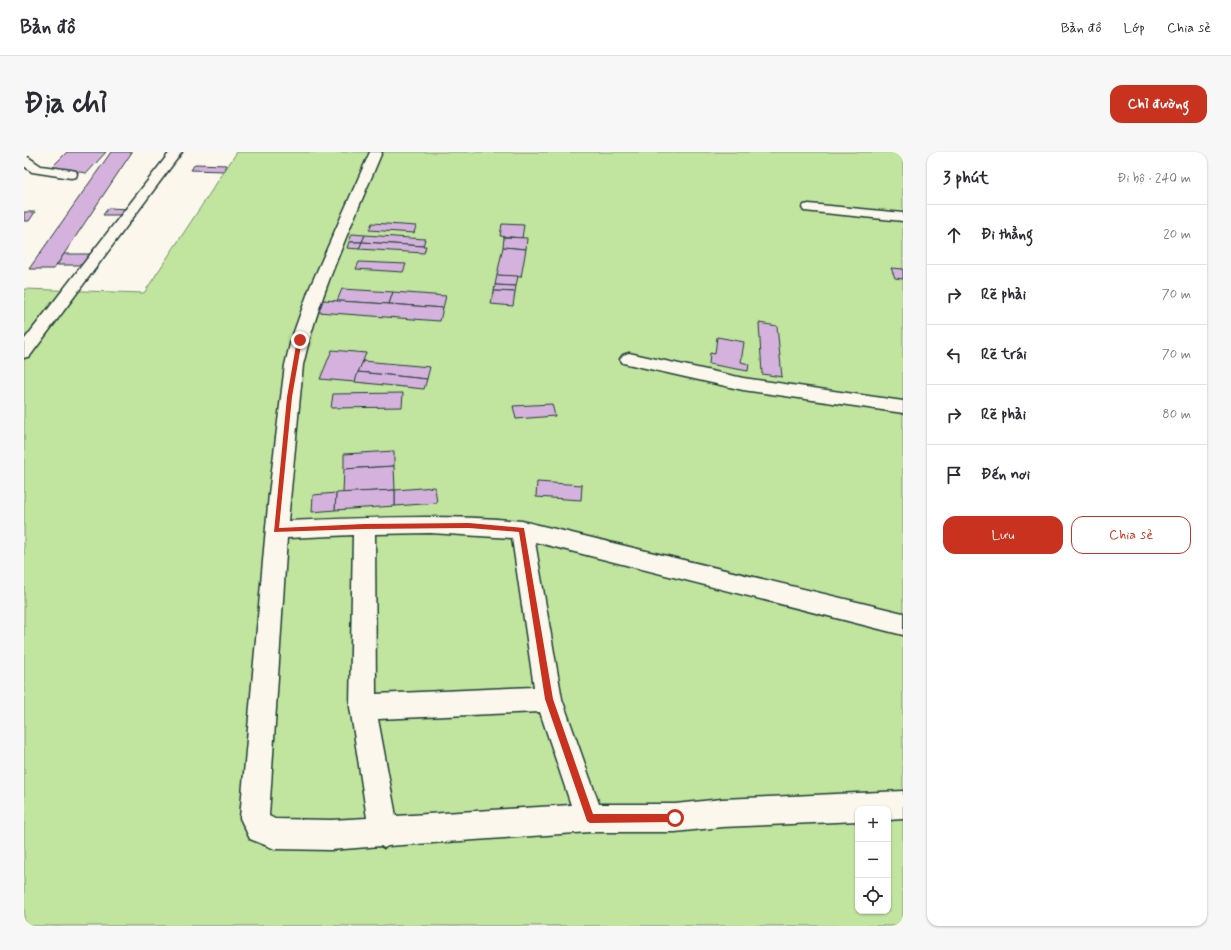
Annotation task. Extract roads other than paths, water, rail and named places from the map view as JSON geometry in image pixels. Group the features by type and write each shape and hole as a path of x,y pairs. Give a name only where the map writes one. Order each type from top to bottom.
{"street":[{"path":"24,352 176,152"},
{"path":"376,152 318,288 300,340 289,397 276,530 254,818 260,829 275,834 331,835 590,818 675,818 722,813 903,805"},
{"path":"24,160 37,168 71,174"},
{"path":"809,208 903,217"},
{"path":"629,359 743,384 903,407"},
{"path":"276,530 364,526 469,526 522,530 903,624"},
{"path":"364,526 363,707 384,832"},
{"path":"522,530 549,699 590,818"},
{"path":"363,707 549,699"}]}
